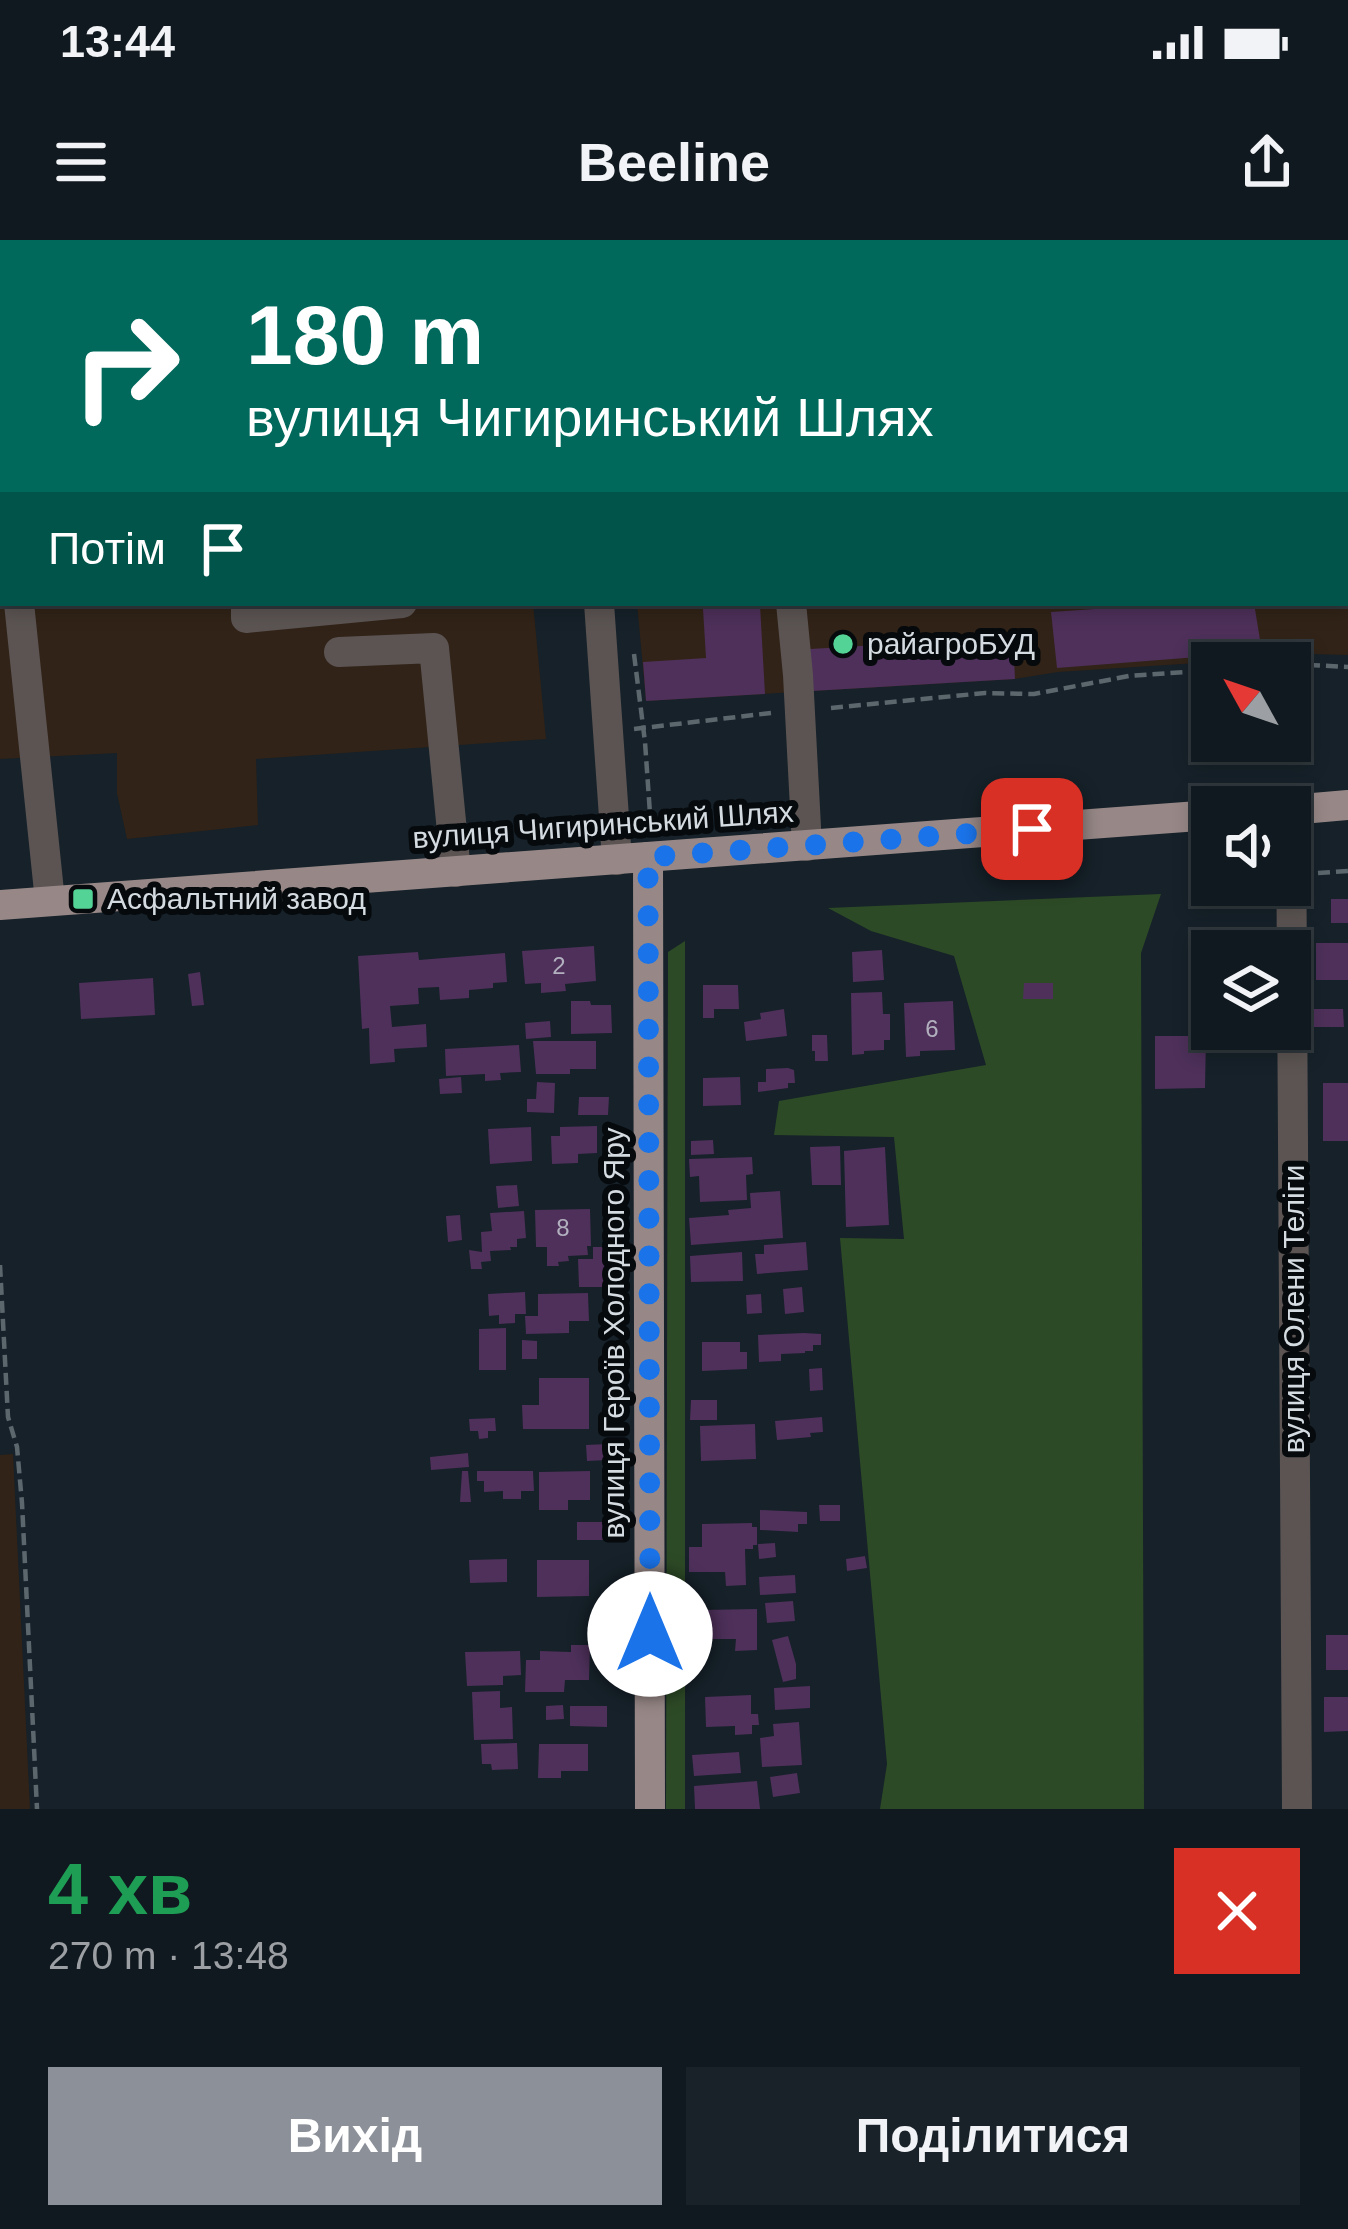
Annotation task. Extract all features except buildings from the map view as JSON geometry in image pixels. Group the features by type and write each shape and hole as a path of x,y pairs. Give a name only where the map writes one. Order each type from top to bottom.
{"main road":[{"path":"1311,808 1348,805"},
{"name":"вулиця Чигиринський Шлях","path":"0,905 1191,817"},
{"name":"вулиця Героїв Холодного Яру","path":"648,857 650,1809"}],"street":[{"path":"19,606 50,902"},
{"path":"246,606 246,618 371,606"},
{"path":"598,606 617,860"},
{"path":"790,606 807,846"},
{"path":"339,652 434,648 456,872"},
{"name":"вулиця Олени Теліги","path":"1291,906 1297,1809"}],"path":[{"path":"633,644 651,827 648,857"},
{"path":"1311,665 1348,667"},
{"path":"609,732 985,693 1034,694 1129,676 1191,672"},
{"path":"0,1265 8,1417 17,1447 22,1502 37,1809"}],"shaded area":[{"path":"0,606 533,606 546,739 256,759 258,825 127,839 117,793 117,753 0,759"},
{"path":"637,606 1348,606 1348,655 1311,654 1311,642 1191,642 1191,663 646,701"},
{"path":"13,1454 30,1809 0,1809 0,1455"}],"green space":[{"path":"1161,894 1141,953 1144,1809 880,1809 887,1764 840,1238 904,1239 894,1137 774,1135 779,1101 986,1065 954,956 871,931 828,908"},
{"path":"685,941 685,1809 666,1809 668,952"}],"place":[{"name":"райагроБУД","path":"843,644"},
{"name":"Асфальтний завод","path":"83,899"}],"route":[{"path":"650,1634 648,857 1032,829"}]}
